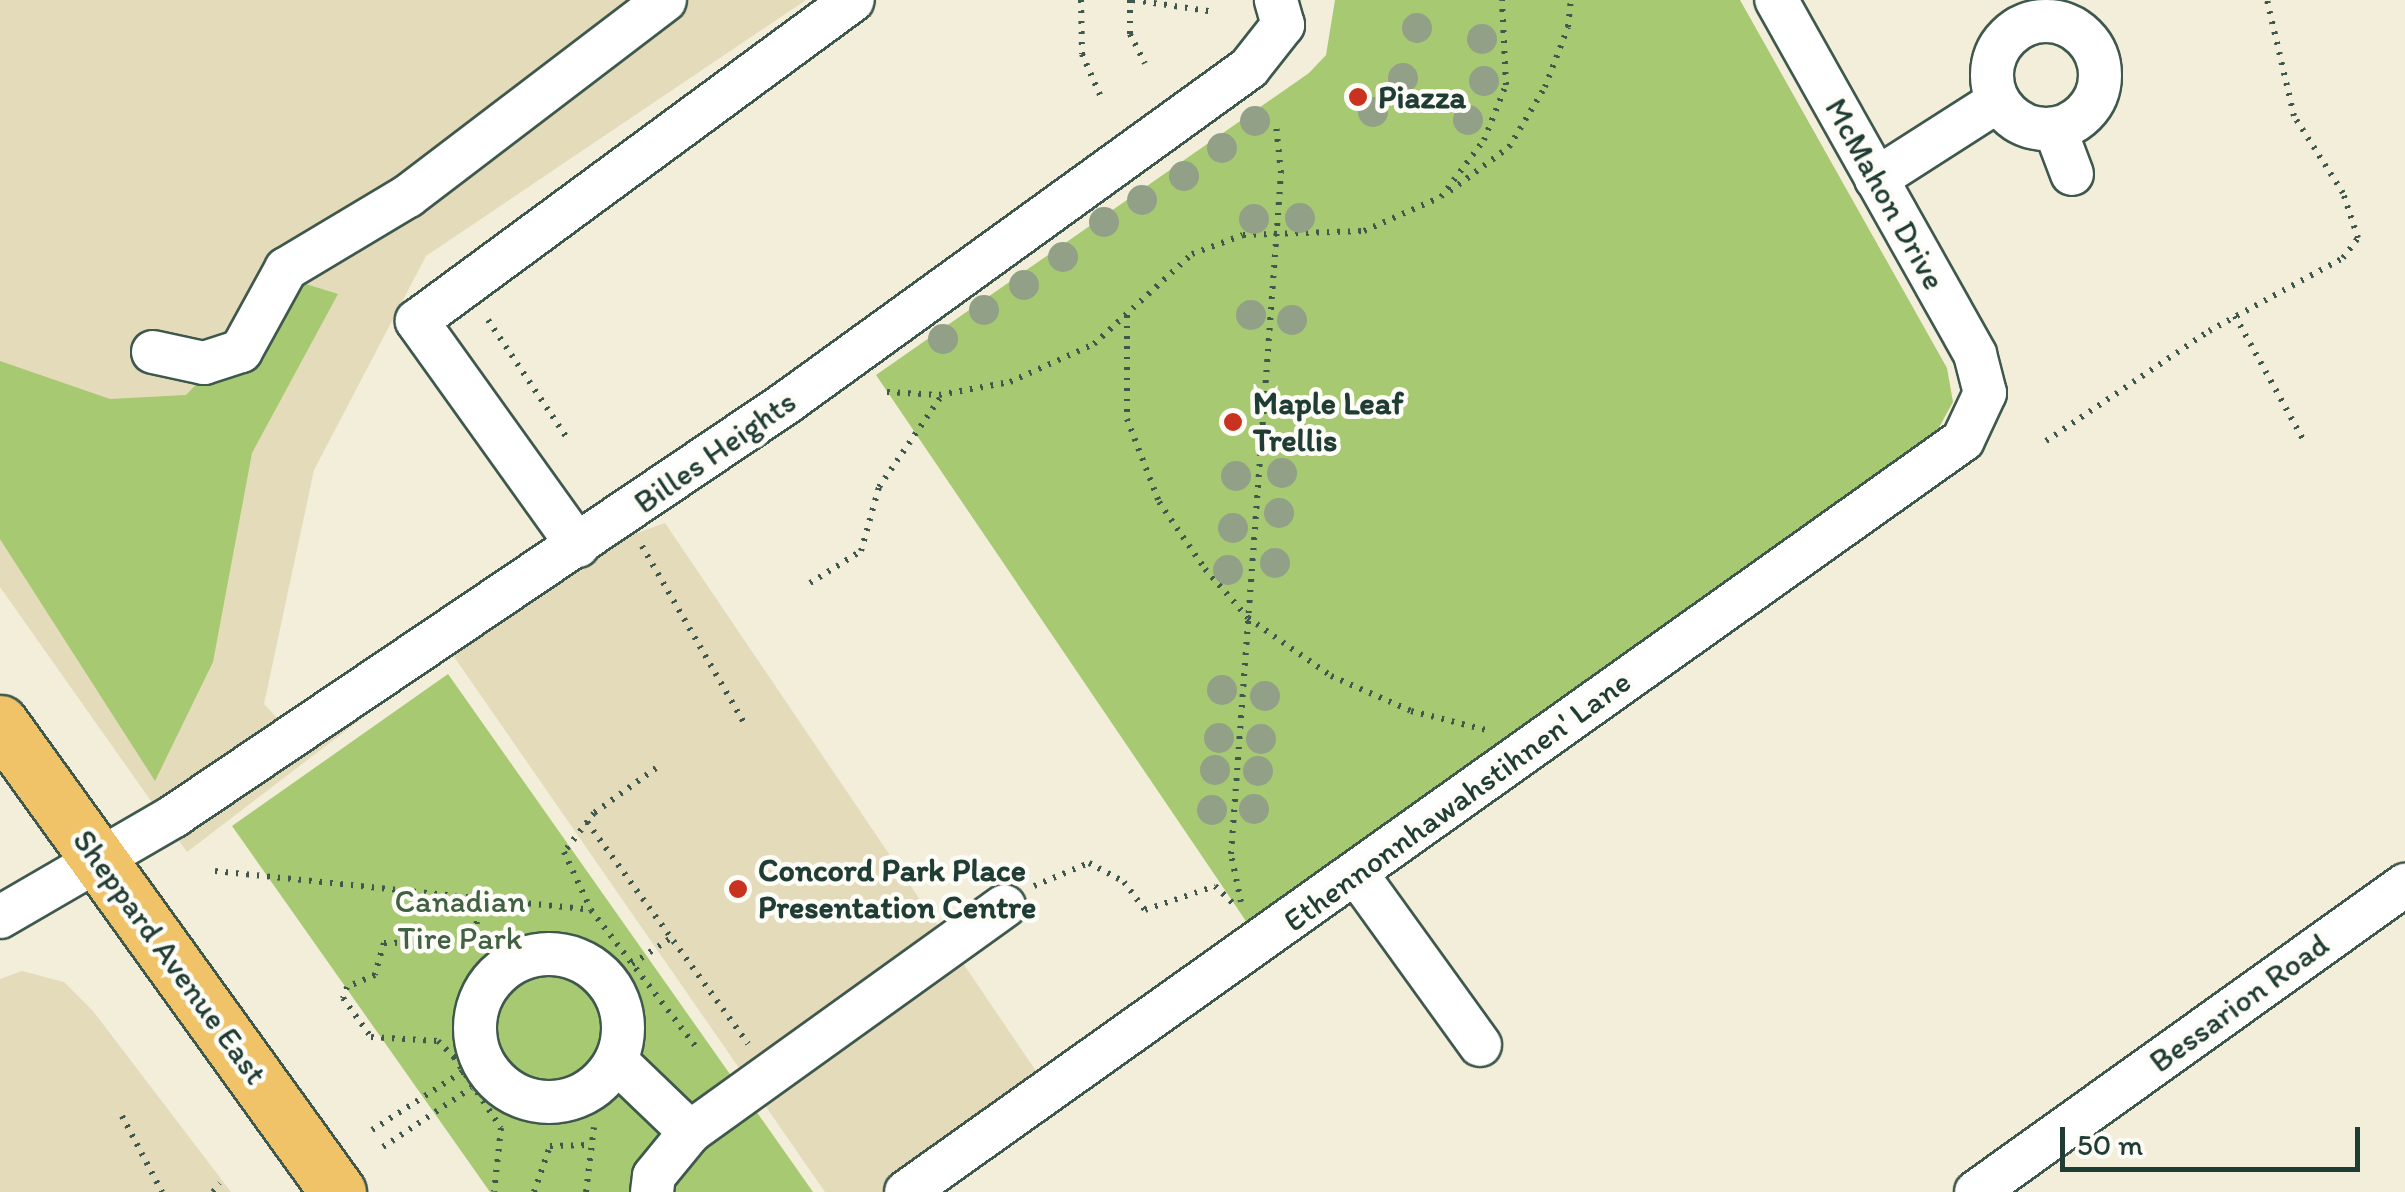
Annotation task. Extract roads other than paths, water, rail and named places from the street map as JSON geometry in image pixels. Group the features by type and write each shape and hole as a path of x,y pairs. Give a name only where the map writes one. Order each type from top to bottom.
{"main road":[{"name":"Sheppard Avenue East","path":"0,723 338,1192"}],"street":[{"path":"152,352 204,363 241,351 286,269 408,196 665,0"},
{"path":"578,546 417,321 853,0"},
{"name":"Billes Heights","path":"0,916 101,862 624,515 1250,68 1283,25 1276,0"},
{"name":"McMahon Drive","path":"1776,0 1975,354 1985,393"},
{"path":"2028,24 2063,24 2091,46 2100,80 2086,112 2055,129 2021,123 1998,101 1992,80 2000,46 2028,24"},
{"path":"1876,178 1998,101"},
{"path":"2055,129 2072,174"},
{"name":"Ethennonnhawahstihnen' Lane","path":"906,1192 1963,440 1985,393"},
{"path":"1356,873 1480,1044"},
{"name":"Bessarion Road","path":"1976,1192 2405,884"},
{"path":"652,1192 654,1176 690,1132 1004,906"},
{"path":"616,1061 690,1132"}],"place":[{"name":"Piazza","path":"1358,97"},
{"name":"Maple Leaf Trellis","path":"1233,422"},
{"name":"Concord Park Place Presentation Centre","path":"738,889"}],"park label":[{"name":"Canadian Tire Park","path":"460,920"}]}
